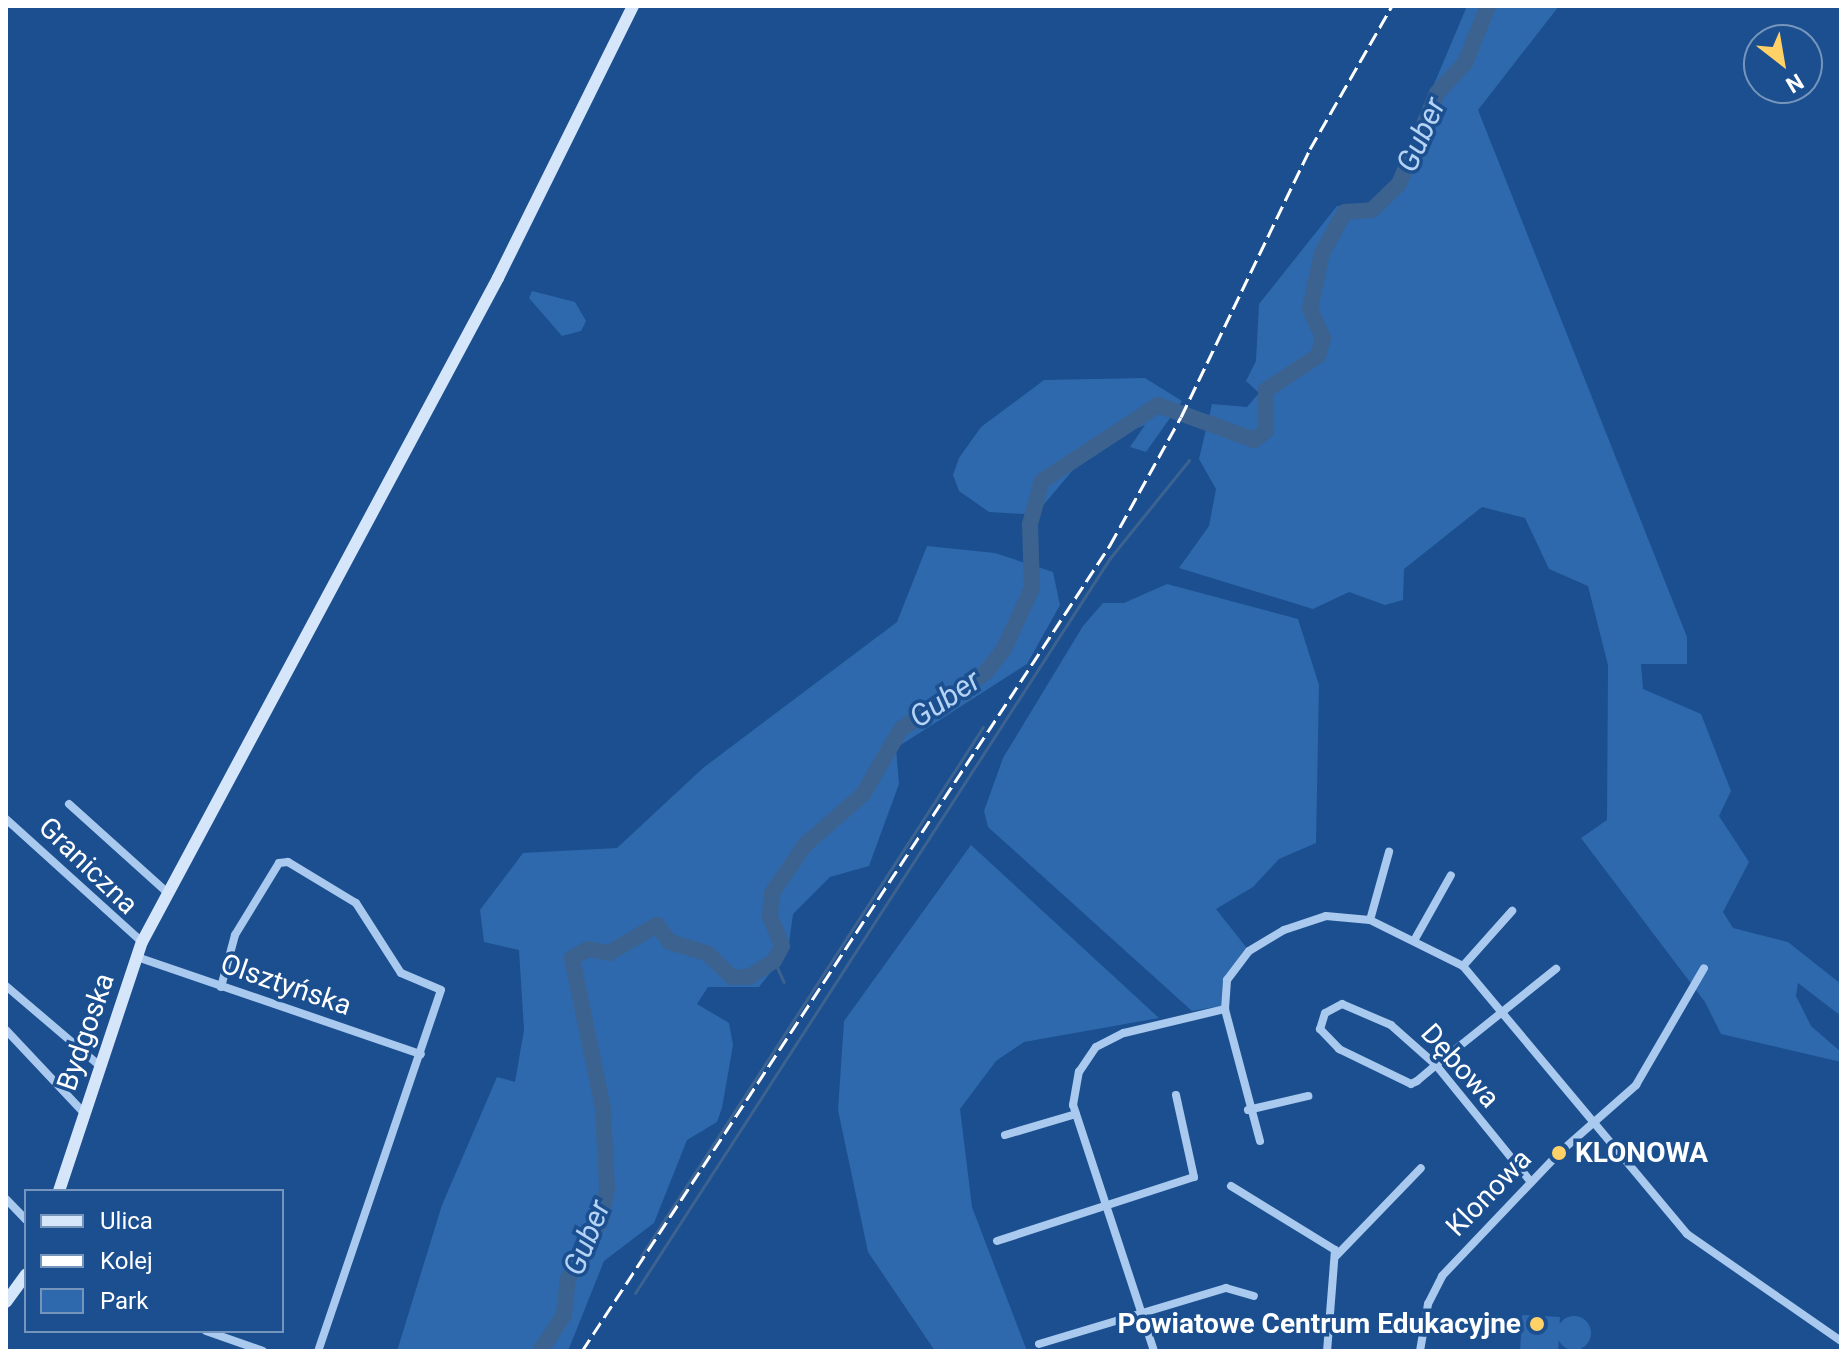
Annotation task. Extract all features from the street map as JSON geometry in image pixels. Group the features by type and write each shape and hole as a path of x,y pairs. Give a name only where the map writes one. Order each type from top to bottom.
{"main road":[{"name":"Bydgoska","path":"60,1189 142,942 264,715 633,6"},
{"path":"6,1302 24,1277"}],"street":[{"path":"69,804 168,893"},
{"name":"Graniczna","path":"6,819 142,942"},
{"path":"1370,920 1389,852"},
{"path":"221,987 235,935 279,863 356,903 401,973 441,990 318,1351"},
{"path":"1415,939 1451,875"},
{"path":"1463,966 1512,911"},
{"path":"1260,1141 1248,1110 1225,1009 1227,980 1249,951 1326,916 1370,920 1415,939 1463,966 1505,1009 1687,1234 1841,1341"},
{"name":"Olsztyńska","path":"137,957 421,1054"},
{"name":"Klonowa","path":"1420,1351 1428,1304 1442,1276 1594,1118 1636,1085 1704,968"},
{"path":"1436,1065 1556,969"},
{"path":"6,986 100,1066"},
{"name":"Dębowa","path":"1436,1065 1411,1084 1328,1043 1320,1029 1325,1013 1342,1004 1368,1011 1436,1065 1531,1182"},
{"path":"1154,1351 1076,1114 1079,1072 1096,1047 1124,1033 1225,1009"},
{"path":"6,1030 84,1113"},
{"path":"997,1241 1194,1177 1176,1095"},
{"path":"1248,1110 1308,1096"},
{"path":"1005,1135 1076,1114"},
{"path":"1327,1351 1336,1256 1421,1168"},
{"path":"1231,1186 1336,1256"},
{"path":"6,1199 24,1218"},
{"path":"1039,1344 1140,1311 1226,1288 1254,1296"},
{"path":"212,1333 263,1351"}],"green space":[{"path":"1467,6 1559,6 1478,110 1687,637 1687,664 1641,664 1643,689 1701,714 1731,791 1719,816 1749,862 1723,912 1733,928 1788,942 1841,984 1841,1016 1798,983 1796,996 1811,1026 1841,1052 1841,1062 1721,1034 1705,1002 1581,838 1607,820 1608,665 1588,586 1549,569 1525,518 1482,507 1404,569 1403,600 1385,605 1349,592 1313,609 1179,568 1209,526 1216,489 1199,459 1212,404 1247,407 1259,393 1246,381 1256,361 1259,304 1337,206 1372,204 1388,193"},
{"path":"532,291 575,302 586,321 581,331 562,336 529,298"},
{"path":"1145,378 1182,401 1146,452 1130,447 1145,425 1094,445 1040,509 1023,514 989,512 959,491 953,475 959,458 981,427 1044,380"},
{"path":"927,546 995,553 1053,572 1060,605 1027,664 896,748 899,784 869,866 830,877 793,914 788,950 759,987 708,987 697,1004 729,1023 733,1045 717,1122 687,1140 654,1223 604,1261 568,1351 397,1351 442,1205 497,1077 515,1082 524,1030 519,950 484,942 480,910 523,853 617,848 703,768 897,622"},
{"path":"1167,584 1298,619 1319,685 1316,843 1279,859 1253,887 1216,909 1246,947 1223,980 1221,1006 1192,1011 988,827 984,811 1003,758 1083,626 1103,603 1124,603"},
{"path":"971,845 1159,1018 1024,1042 996,1061 960,1109 972,1207 1027,1351 935,1351 868,1252 838,1110 844,1021"},
{"path":"1522,1315 1560,1317 1558,1351 1520,1351"},
{"path":"1574,1316 1586,1321 1591,1333 1586,1345 1574,1350 1562,1345 1557,1333 1562,1321"}],"waterway":[{"name":"Guber","path":"540,1351 564,1315 568,1279 601,1220 607,1188 603,1108 572,958 588,949 609,953 657,925 670,942 707,953 732,977 749,977 774,961 782,946 770,916 772,893 805,845 863,794 901,729 986,672 1004,649 1032,588 1030,524 1042,481 1158,405 1254,440 1266,431 1266,390 1318,356 1323,338 1310,309 1322,253 1345,212 1372,210 1399,184 1437,93 1465,63 1488,6"},
{"path":"635,1293 1110,558 1189,460"},
{"path":"961,685 969,699"},
{"path":"641,1256 983,727"},
{"path":"774,961 784,982"}],"railway":[{"path":"582,1351 1110,545 1181,417 1310,149 1392,6"}],"place":[{"name":"KLONOWA","path":"1559,1153"},
{"name":"Powiatowe Centrum Edukacyjne","path":"1537,1324"}]}
